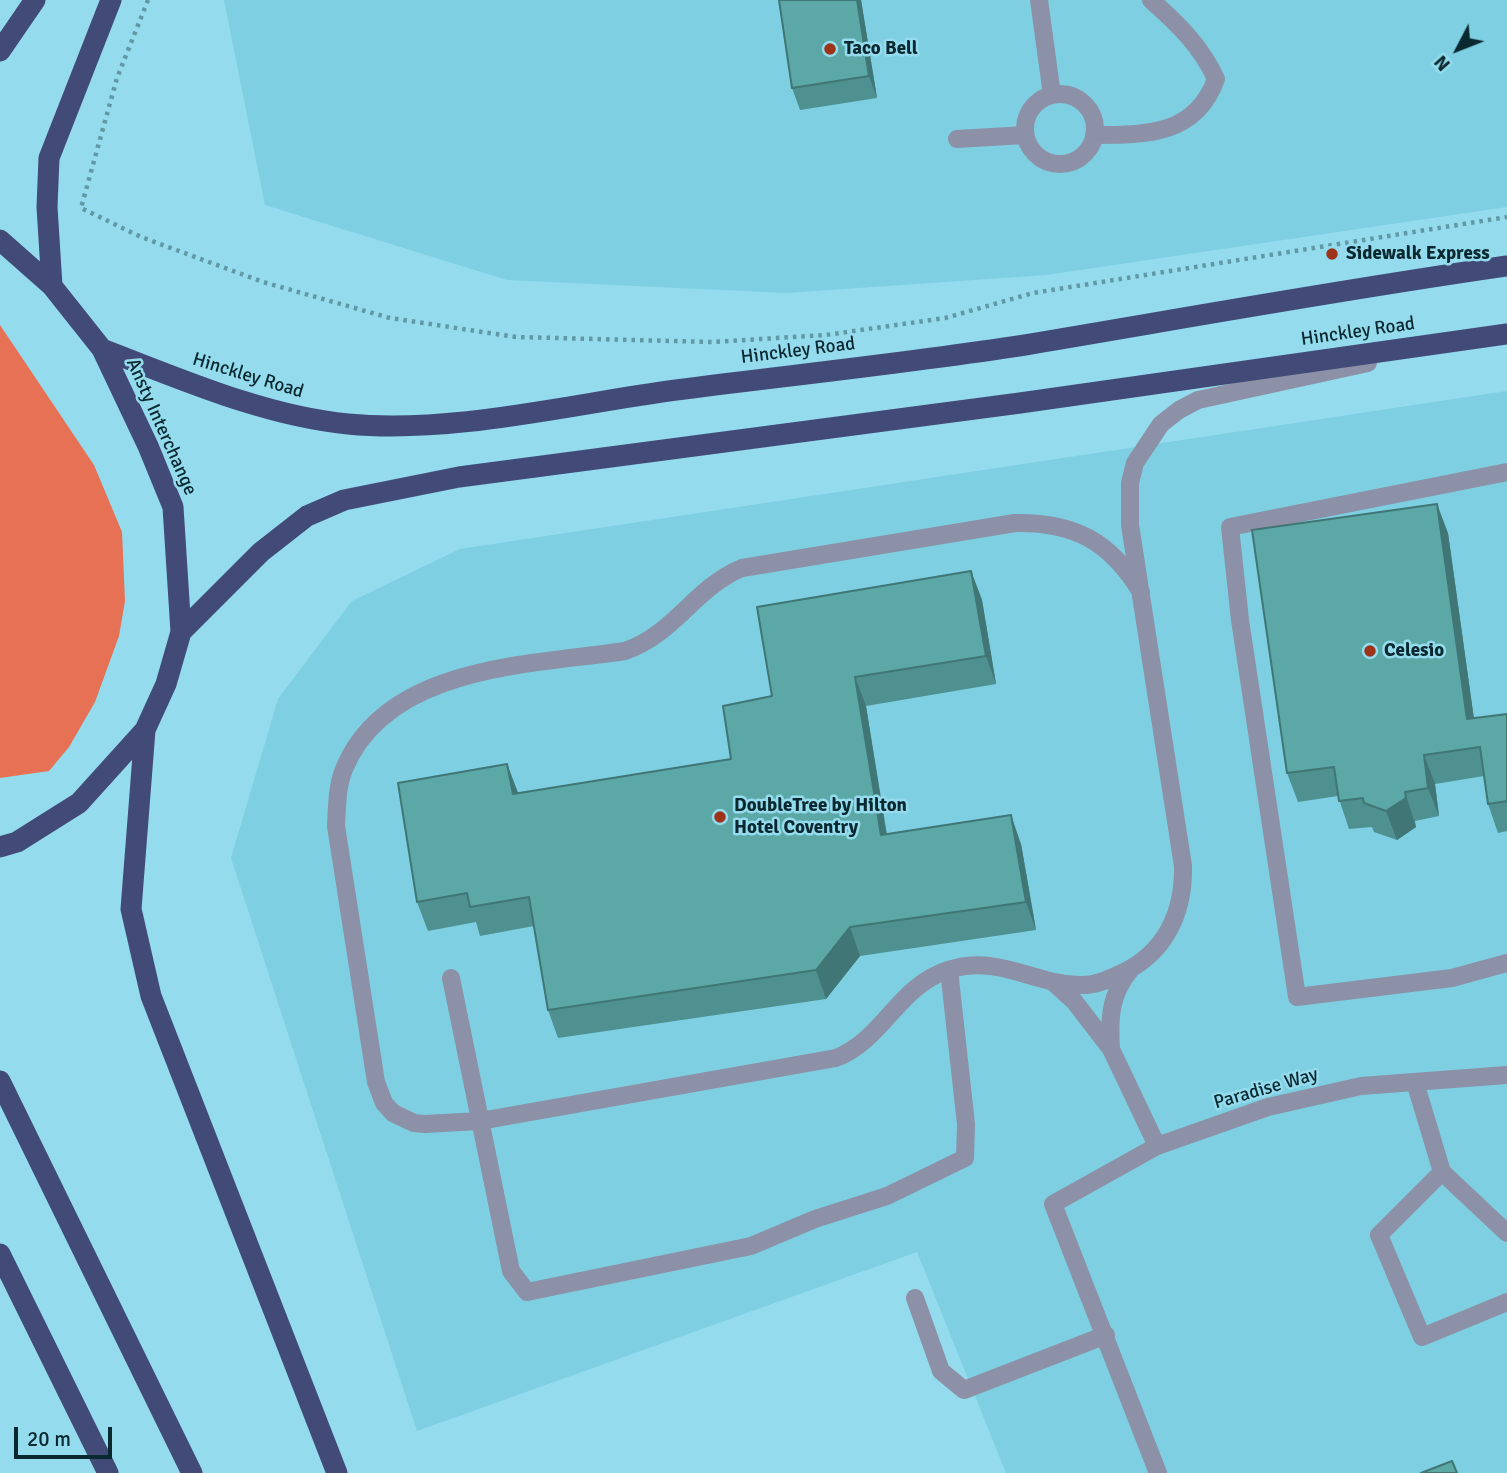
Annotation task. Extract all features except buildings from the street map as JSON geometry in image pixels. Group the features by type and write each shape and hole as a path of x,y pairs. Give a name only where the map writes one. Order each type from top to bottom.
{"highway":[{"path":"0,51 35,0"},
{"path":"52,286 47,207 48,158 111,0"},
{"name":"Ansty Interchange","path":"0,240 52,286 102,349 173,507 181,632 166,684 145,730 79,803 8,845"},
{"name":"Hinckley Road","path":"102,349 216,392 307,418 393,428 462,421 607,399 1021,345 1331,291 1507,266"},
{"name":"Hinckley Road","path":"181,632 261,552 307,516 344,500 458,477 718,445 1507,334"},
{"path":"145,730 131,909 151,996 337,1473"},
{"path":"0,1080 192,1473"},
{"path":"0,1254 107,1473"}],"street":[{"path":"1039,0 1052,95"},
{"path":"1094,135 1122,135 1174,127 1195,115 1208,102 1216,79 1205,55 1185,31 1151,0"},
{"path":"1052,95 1069,95 1086,105 1093,117 1094,135 1086,152 1077,159 1056,164 1036,155 1025,135 1029,112 1039,101 1052,95"},
{"path":"957,139 1025,135"},
{"path":"1140,592 1115,557 1077,530 1037,522 1015,523 767,563 720,578 675,623 641,646 625,651 463,674 413,697 372,725 358,741 343,770 335,827 379,1093 393,1113 414,1123 480,1121 836,1058 867,1041 893,1007 916,987 949,970 989,965 1020,970 1054,982 1081,985 1102,982 1130,969 1153,952 1169,932 1179,909 1183,886 1183,866 1130,525 1129,483 1135,463 1146,442 1161,424 1198,400 1484,337"},
{"path":"1507,472 1230,527 1240,620 1297,997 1452,978 1507,963"},
{"path":"1111,1049 1112,1003 1118,984 1130,969"},
{"path":"451,978 511,1271 527,1292 751,1246 815,1219 887,1196 965,1157 966,1124 949,970"},
{"path":"1054,982 1074,1001 1111,1049 1157,1146"},
{"name":"Paradise Way","path":"1106,1335 1053,1204 1157,1146 1268,1107 1361,1086 1507,1075"},
{"path":"1415,1082 1442,1172 1507,1233"},
{"path":"1442,1172 1380,1235 1422,1337 1507,1302"},
{"path":"915,1298 940,1371 964,1390 1106,1335 1158,1473"}],"path":[{"path":"148,0 117,78 81,208 141,237 263,282 390,318 516,337 712,342 826,335 945,318 1033,293 1507,217"}],"shaded area":[{"path":"224,0 1507,0 1507,207 1046,275 786,293 507,280 265,205"},
{"path":"0,325 94,465 122,532 125,601 119,636 95,702 69,747 49,771 0,778"},
{"path":"1507,391 1507,1473 1006,1473 917,1252 417,1431 231,858 278,699 352,601 460,549"}],"place":[{"name":"Taco Bell","path":"830,49"},
{"name":"Sidewalk Express","path":"1332,254"},
{"name":"Celesio","path":"1370,651"},
{"name":"DoubleTree by Hilton Hotel Coventry","path":"720,817"}]}
